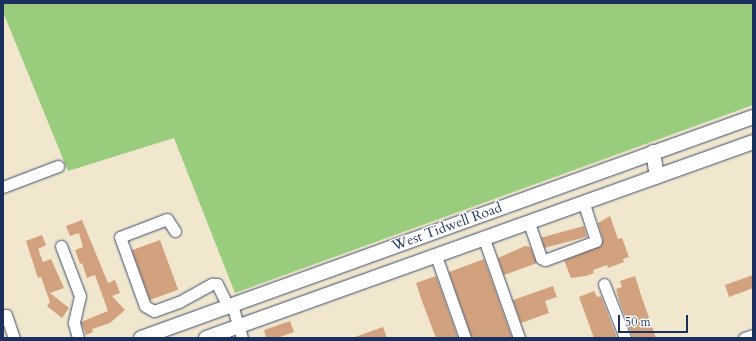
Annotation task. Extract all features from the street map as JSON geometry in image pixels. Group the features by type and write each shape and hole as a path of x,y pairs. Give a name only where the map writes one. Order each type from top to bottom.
{"main road":[{"name":"West Tidwell Road","path":"141,338 753,116"},
{"name":"West Tidwell Road","path":"206,338 240,332 378,276 657,178 753,142"},
{"path":"653,152 657,178"},
{"path":"375,253 378,276"}],"street":[{"path":"3,187 58,166"},
{"path":"529,223 541,258 552,257 596,240 584,203"},
{"path":"175,231 167,219 120,237 145,306 154,311 179,302 212,284 217,284 230,306 240,332"},
{"path":"484,239 519,338"},
{"path":"62,246 80,296 74,322 78,338"},
{"path":"436,256 465,338"},
{"path":"604,284 625,338"},
{"path":"3,316 6,315 14,338"},
{"path":"744,338 753,335"}],"green space":[{"path":"3,3 753,3 753,105 235,293 174,138 68,171 3,12"}],"building":[{"path":"610,216 618,239 622,238 629,257 623,259 624,262 608,268 607,265 593,270 594,273 586,276 571,278 564,260 601,246 603,239 598,223"},
{"path":"82,220 108,283 115,280 120,293 112,296 125,310 110,323 92,329 93,332 86,335 81,322 108,311 95,275 87,278 82,263 80,264 75,250 83,247 79,233 70,236 66,226"},
{"path":"584,226 587,237 544,248 541,237"},
{"path":"42,235 46,245 38,249 43,262 51,259 64,288 50,293 69,308 62,318 47,306 50,302 41,277 38,278 26,241"},
{"path":"160,240 178,290 150,300 132,250"},
{"path":"525,246 530,247 537,263 504,275 498,258"},
{"path":"484,259 512,338 472,338 449,272"},
{"path":"753,275 753,288 729,297 725,285"},
{"path":"436,276 458,338 436,338 422,301 416,283"},
{"path":"635,276 656,338 633,338 619,300 616,289 622,287 620,281"},
{"path":"553,286 557,297 545,301 549,313 521,323 513,300"},
{"path":"594,291 597,297 601,296 617,338 594,338 579,297"},
{"path":"290,321 294,332 277,338 266,338 264,330"},
{"path":"383,327 387,338 355,338 355,337"}]}
